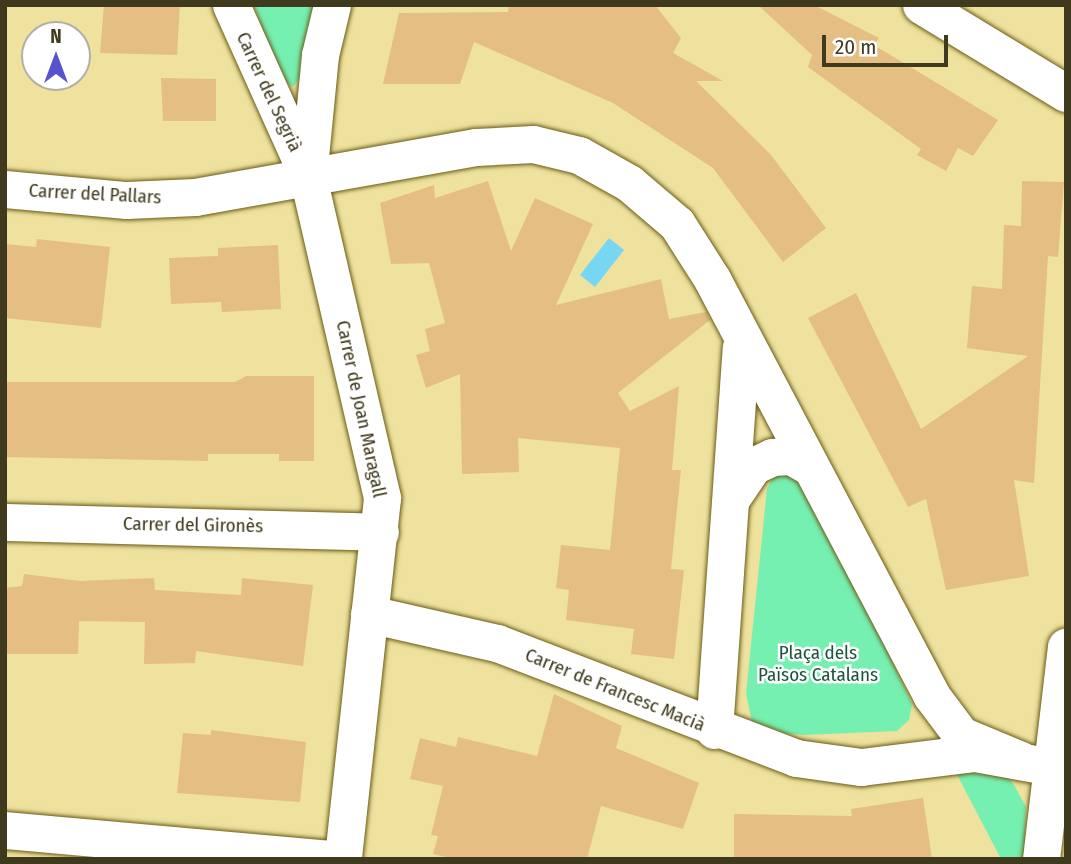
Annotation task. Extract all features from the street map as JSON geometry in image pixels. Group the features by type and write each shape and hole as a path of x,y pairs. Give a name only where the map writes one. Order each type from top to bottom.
{"street":[{"name":"Carrer del Segrià","path":"231,5 308,177"},
{"name":"Carrer de Joan Maragall","path":"332,5 320,55 308,177 382,498 343,859"},
{"path":"921,5 1057,79"},
{"name":"Carrer del Pallars","path":"5,189 127,200 195,197 475,147 533,144 579,155 629,183 677,224 741,341"},
{"path":"741,341 931,695 961,735 1036,764"},
{"path":"713,730 733,496 741,341"},
{"path":"733,496 752,466 772,457 791,456 808,466"},
{"name":"Carrer del Gironès","path":"5,522 380,532"},
{"name":"Carrer de Francesc Macià","path":"369,614 497,643 713,730 796,758 861,767 975,753 1036,764"},
{"path":"1041,859 1036,764 1066,646"},
{"name":"Carrer de Francesc Macià","path":"861,767 888,760 914,743 924,727 931,695"},
{"path":"5,830 328,859"}],"green space":[{"path":"254,5 314,5 301,76 293,87 281,79"},
{"name":"Plaça dels Països Catalans","path":"788,472 796,475 867,608 912,704 909,720 897,731 803,735 762,731 752,722 746,693 767,489 774,475"},
{"path":"952,765 1004,774 1013,783 1026,807 1024,859 1001,859"}],"water":[{"path":"609,238 624,250 595,287 580,275"}],"building":[{"path":"104,5 180,5 177,55 100,53"},
{"path":"509,5 655,5 681,38 673,53 723,81 696,81 771,155 826,228 783,262 713,168 613,103 474,42 460,84 383,84 399,13 508,12"},
{"path":"758,5 814,5 879,38 874,45 998,120 973,156 958,148 946,171 917,155 921,149 808,67 812,55"},
{"path":"161,78 216,79 216,121 163,121"},
{"path":"488,181 511,251 535,198 593,224 556,305 661,279 669,319 706,312 710,320 618,393 630,411 679,386 672,470 681,470 671,569 684,570 674,659 631,654 634,629 566,620 569,590 556,588 561,545 610,550 620,448 518,438 519,472 462,474 460,374 426,388 416,355 430,351 425,329 445,323 429,263 391,264 380,203 434,185 435,198"},
{"path":"1022,181 1064,182 1058,257 1048,256 1034,483 1014,480 1029,576 946,590 926,499 908,507 808,318 856,293 921,429 1028,356 967,348 972,286 1002,289 1004,225 1021,226"},
{"path":"37,239 110,247 101,328 5,318 5,244 36,247"},
{"path":"278,245 281,309 222,312 221,302 171,304 169,258 218,256 218,248"},
{"path":"246,376 314,376 314,461 279,461 279,454 208,454 208,461 5,457 5,382 235,382"},
{"path":"24,574 80,581 154,578 155,590 241,595 242,578 313,585 303,666 196,651 195,663 144,664 145,622 79,621 78,654 5,654 5,588 22,586"},
{"path":"554,694 622,726 616,748 699,783 683,829 601,806 587,859 454,859 433,854 438,836 431,835 443,786 410,779 420,738 456,747 458,737 537,756"},
{"path":"211,730 306,742 300,802 177,793 183,733 211,735"},
{"path":"923,798 932,859 734,859 734,814 852,816 851,809"}]}
